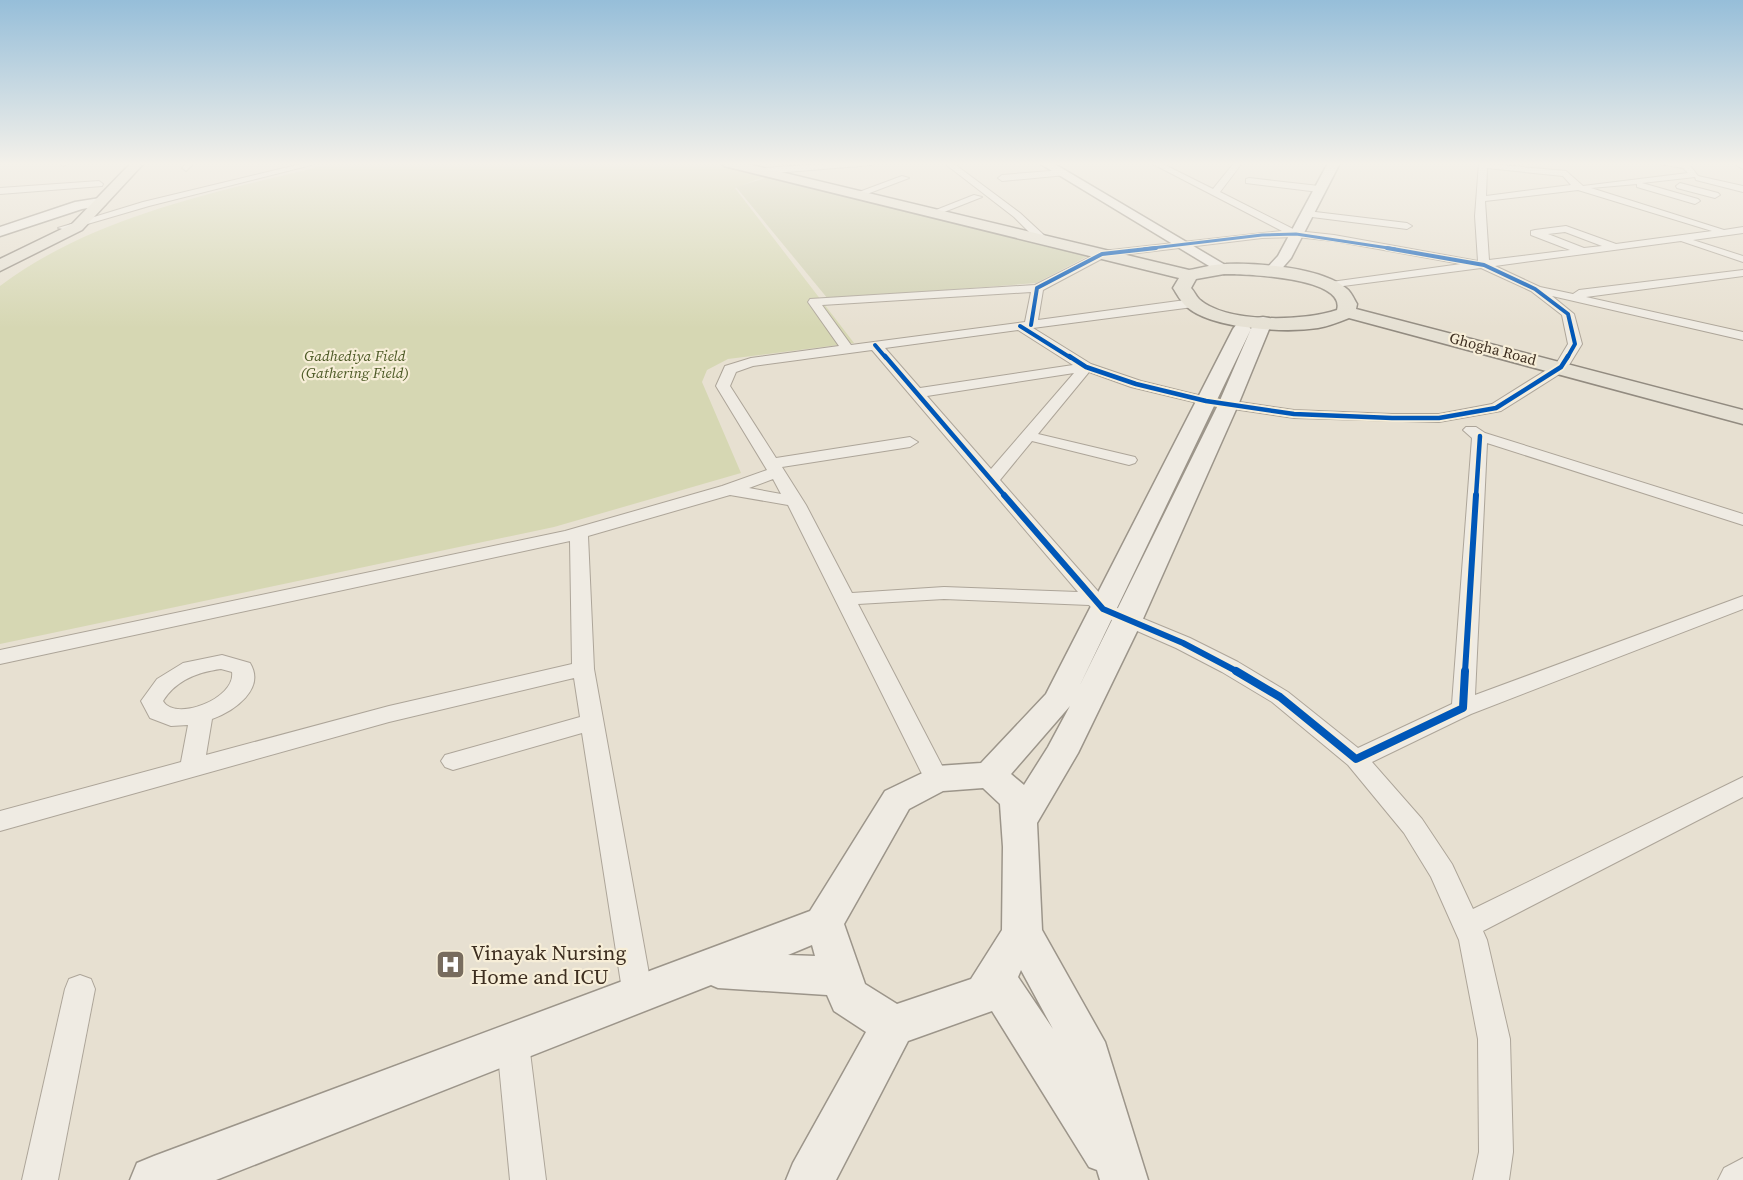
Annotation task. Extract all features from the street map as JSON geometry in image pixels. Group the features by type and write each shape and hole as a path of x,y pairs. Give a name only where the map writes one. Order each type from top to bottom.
{"main road":[{"path":"0,234 58,218"},
{"path":"0,256 63,228 74,218"},
{"path":"0,266 70,232 77,218"},
{"path":"963,218 1194,274 1224,269 1273,270 1303,276 1328,285 1343,295 1348,304 1346,312 1321,321 1255,321 1209,312 1193,303 1182,288 1194,274"},
{"path":"970,218 1040,237"},
{"path":"1141,218 1224,269"},
{"path":"1273,270 1284,258 1305,218"},
{"name":"Ghogha Road","path":"1346,312 1388,321 1743,417"},
{"path":"1019,822 1062,753 1128,621 1217,403 1255,321"},
{"path":"154,1180 824,923 897,800 937,779 990,775 1058,700 1099,604 1217,403"},
{"path":"990,775 1017,799 1022,933 1083,1042 1122,1177"},
{"path":"824,923 849,997 893,1026"},
{"path":"810,1180 893,1026 984,994 1022,933"},
{"path":"710,968 843,977"},
{"path":"995,978 1122,1177"}],"street":[{"path":"1020,218 1040,237"},
{"path":"1265,218 1296,234"},
{"path":"1341,218 1407,226"},
{"path":"1482,218 1484,265"},
{"path":"1680,218 1743,237"},
{"path":"1583,251 1535,233 1566,229 1615,247"},
{"path":"1328,285 1743,230"},
{"path":"847,349 814,302 1037,288 1109,253 1184,243 1296,234 1366,243 1484,265 1535,289 1568,314 1575,344 1561,368 1496,408 1439,418 1392,418 1294,414 1217,403 1136,384 1086,367 1026,325"},
{"path":"1678,238 1743,259"},
{"path":"1564,295 1743,273"},
{"path":"1026,325 1037,288"},
{"path":"1535,289 1743,336"},
{"path":"937,779 794,501 723,386 730,369 751,362 1193,303"},
{"path":"1707,327 1743,321"},
{"path":"875,345 1099,604 1128,621 1192,648 1280,697 1356,759 1413,826 1442,872 1473,940 1494,1039 1496,1152 1491,1180"},
{"path":"916,393 1086,367"},
{"path":"991,480 1086,367"},
{"path":"1453,415 1480,436 1743,520"},
{"path":"1028,436 1129,460"},
{"path":"1463,708 1480,436"},
{"path":"0,657 579,533 728,490 774,468 910,442"},
{"path":"728,490 794,501"},
{"path":"579,533 583,669 638,996"},
{"path":"845,599 944,593 1099,604"},
{"path":"1356,759 1463,708 1743,602"},
{"path":"0,821 389,714 583,669"},
{"path":"192,768 201,714"},
{"path":"453,761 592,722"},
{"path":"1467,926 1743,786"},
{"path":"40,1180 80,989"},
{"path":"513,1044 528,1180"},
{"path":"1736,1180 1743,1175"}],"green space":[{"name":"Gadhediya Field (Gathering Field)","path":"132,218 758,218 854,343 728,359 707,370 702,382 741,473 554,527 0,644 0,286 37,261 77,240"},
{"path":"762,218 941,218 1090,255 1036,283 828,299"}],"cycle path":[{"path":"1020,326 1086,367 1136,384 1206,401 1294,414 1392,418 1439,418 1496,408 1561,367 1575,344 1568,314 1535,289 1484,265 1334,238 1296,234 1262,235 1102,254 1037,288 1031,325"},
{"path":"875,345 1103,609 1183,643 1230,667 1280,697 1356,759 1463,708 1480,436"}],"place":[{"name":"Vinayak Nursing Home and ICU","path":"450,965"}]}
